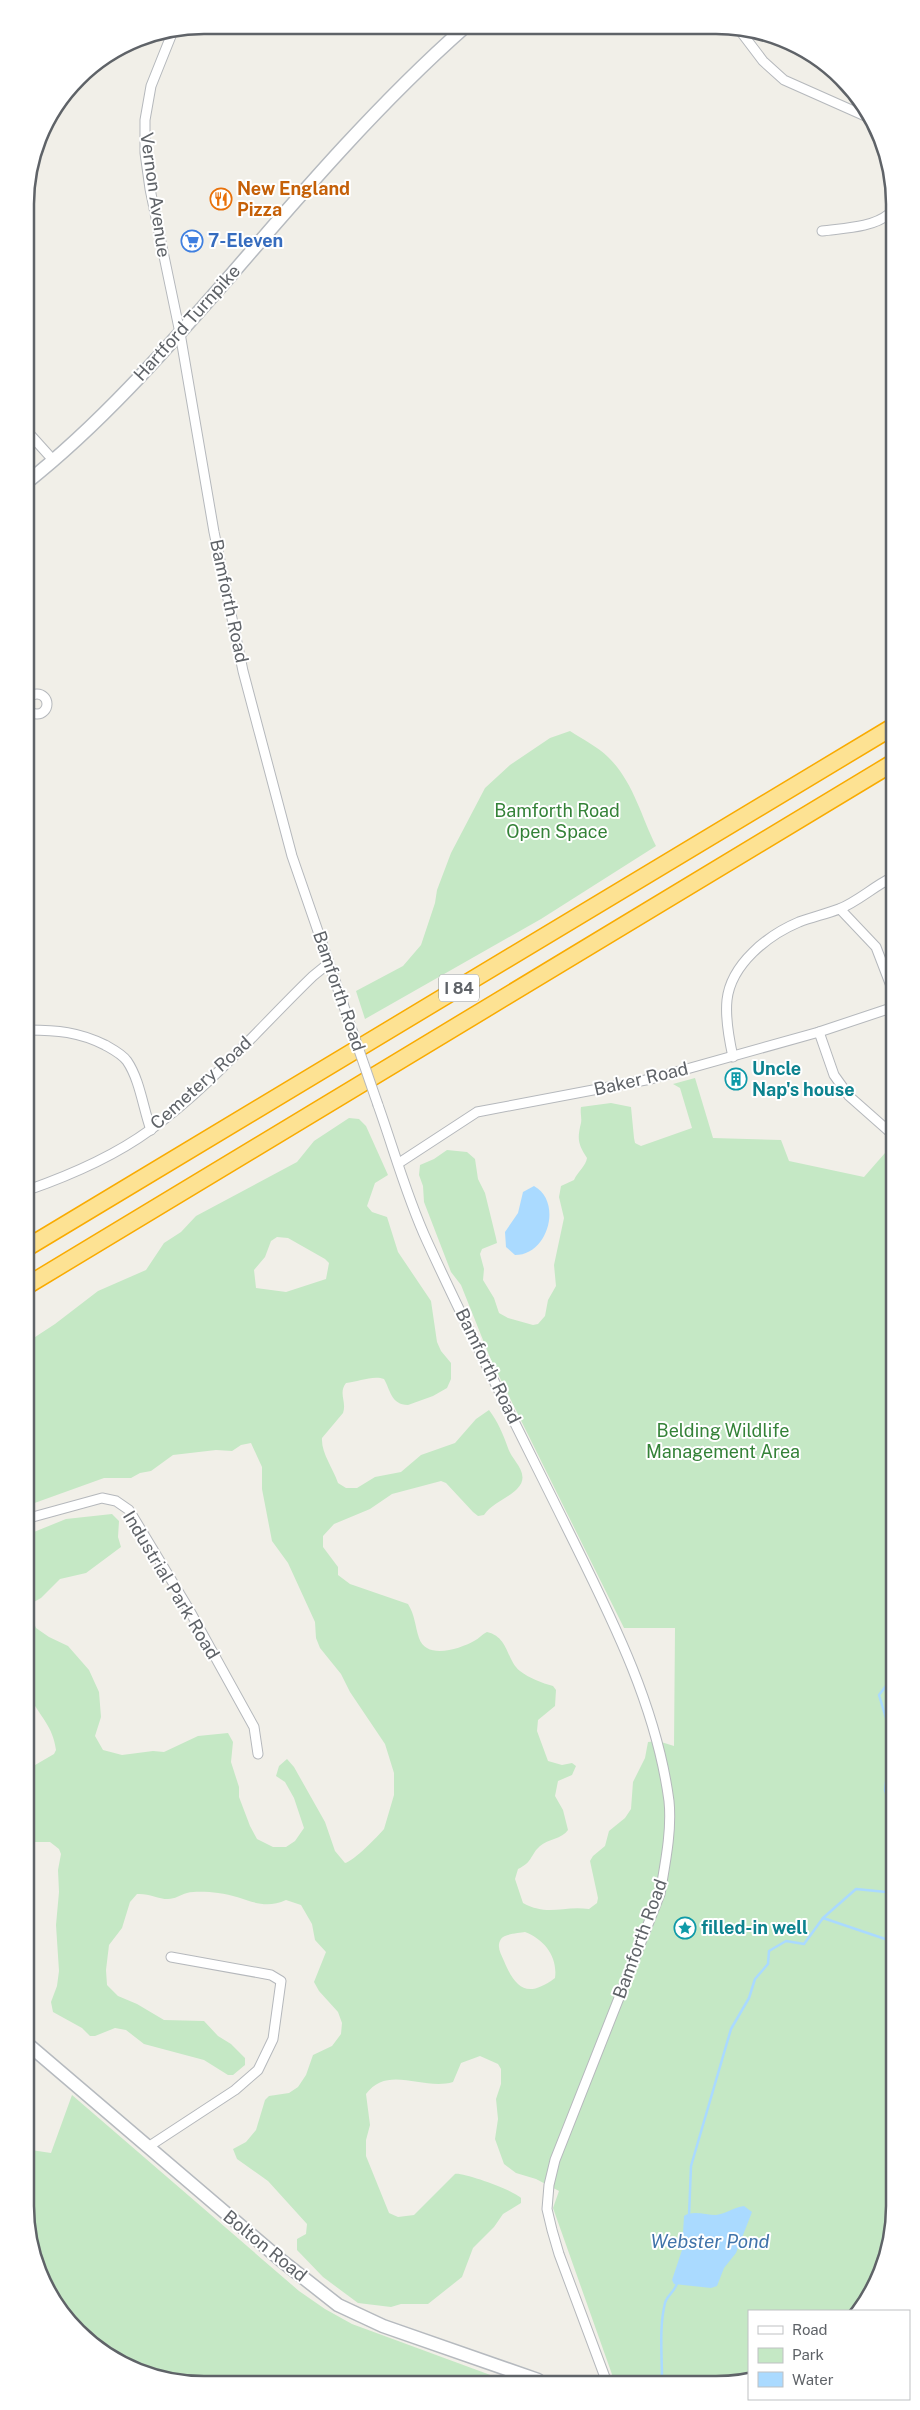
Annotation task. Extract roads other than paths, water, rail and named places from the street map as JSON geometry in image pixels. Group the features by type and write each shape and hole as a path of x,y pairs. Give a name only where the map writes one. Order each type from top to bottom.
{"highway":[{"name":"I 84","path":"34,1243 886,730"},
{"name":"I 84","path":"34,1281 886,767"}],"main road":[{"name":"Hartford Turnpike","path":"34,477 89,430 180,333 383,103 457,34"},
{"name":"Bolton Road","path":"34,2049 282,2261 338,2305 383,2326 527,2376"}],"street":[{"path":"744,36 763,61 784,80 860,114"},
{"name":"Vernon Avenue","path":"171,37 151,86 145,120 145,154 169,286 180,333"},
{"path":"822,231 864,224 886,216"},
{"name":"Bamforth Road","path":"180,333 214,532 243,671 272,775 281,817 329,963 426,1240 593,1580 634,1672 650,1713 668,1795 667,1852 660,1894 555,2160 549,2185 547,2209 559,2254 605,2376"},
{"path":"34,439 54,461"},
{"path":"733,1056 728,1035 727,999 736,975 752,954 771,936 798,922 840,909 886,881"},
{"path":"840,909 876,947 886,973"},
{"name":"Cemetery Road","path":"34,1188 58,1180 106,1158 150,1130 189,1098 313,976 329,963"},
{"name":"Baker Road","path":"399,1163 477,1112 651,1080 818,1032 886,1010"},
{"path":"34,1030 60,1030 80,1034 112,1049 126,1060 135,1077 150,1130"},
{"path":"818,1032 834,1075 849,1096 886,1129"},
{"name":"Industrial Park Road","path":"34,1517 102,1498 116,1501 129,1510 187,1606 254,1727 258,1754"},
{"path":"148,2147 236,2090 258,2070 273,2039 280,1993 281,1981 271,1975 170,1958"}],"water":[{"path":"534,1186 543,1194 548,1204 548,1226 536,1246 526,1253 515,1255 506,1247 505,1232 518,1213 523,1192"},
{"name":"Webster Pond","path":"744,2206 752,2212 736,2253 724,2268 717,2286 711,2288 674,2284 672,2280 682,2250 684,2216 695,2213 716,2215"}],"waterway":[{"path":"886,1686 879,1695 886,1718"},
{"path":"886,1783 886,1793"},
{"path":"689,2216 691,2166 731,2029 749,1998 755,1979 768,1964 769,1951 786,1941 804,1944 823,1918 856,1889 886,1892"},
{"path":"823,1918 886,1939"},
{"path":"662,2376 661,2331 663,2312 666,2300 675,2289 677,2283"}],"place":[{"name":"New England Pizza","path":"221,199"},
{"name":"7-Eleven","path":"192,241"},
{"name":"Uncle Nap's house","path":"736,1079"},
{"name":"filled-in well","path":"685,1928"}],"park label":[{"name":"Bamforth Road Open Space","path":"557,821"},
{"name":"Belding Wildlife Management Area","path":"723,1441"}]}
